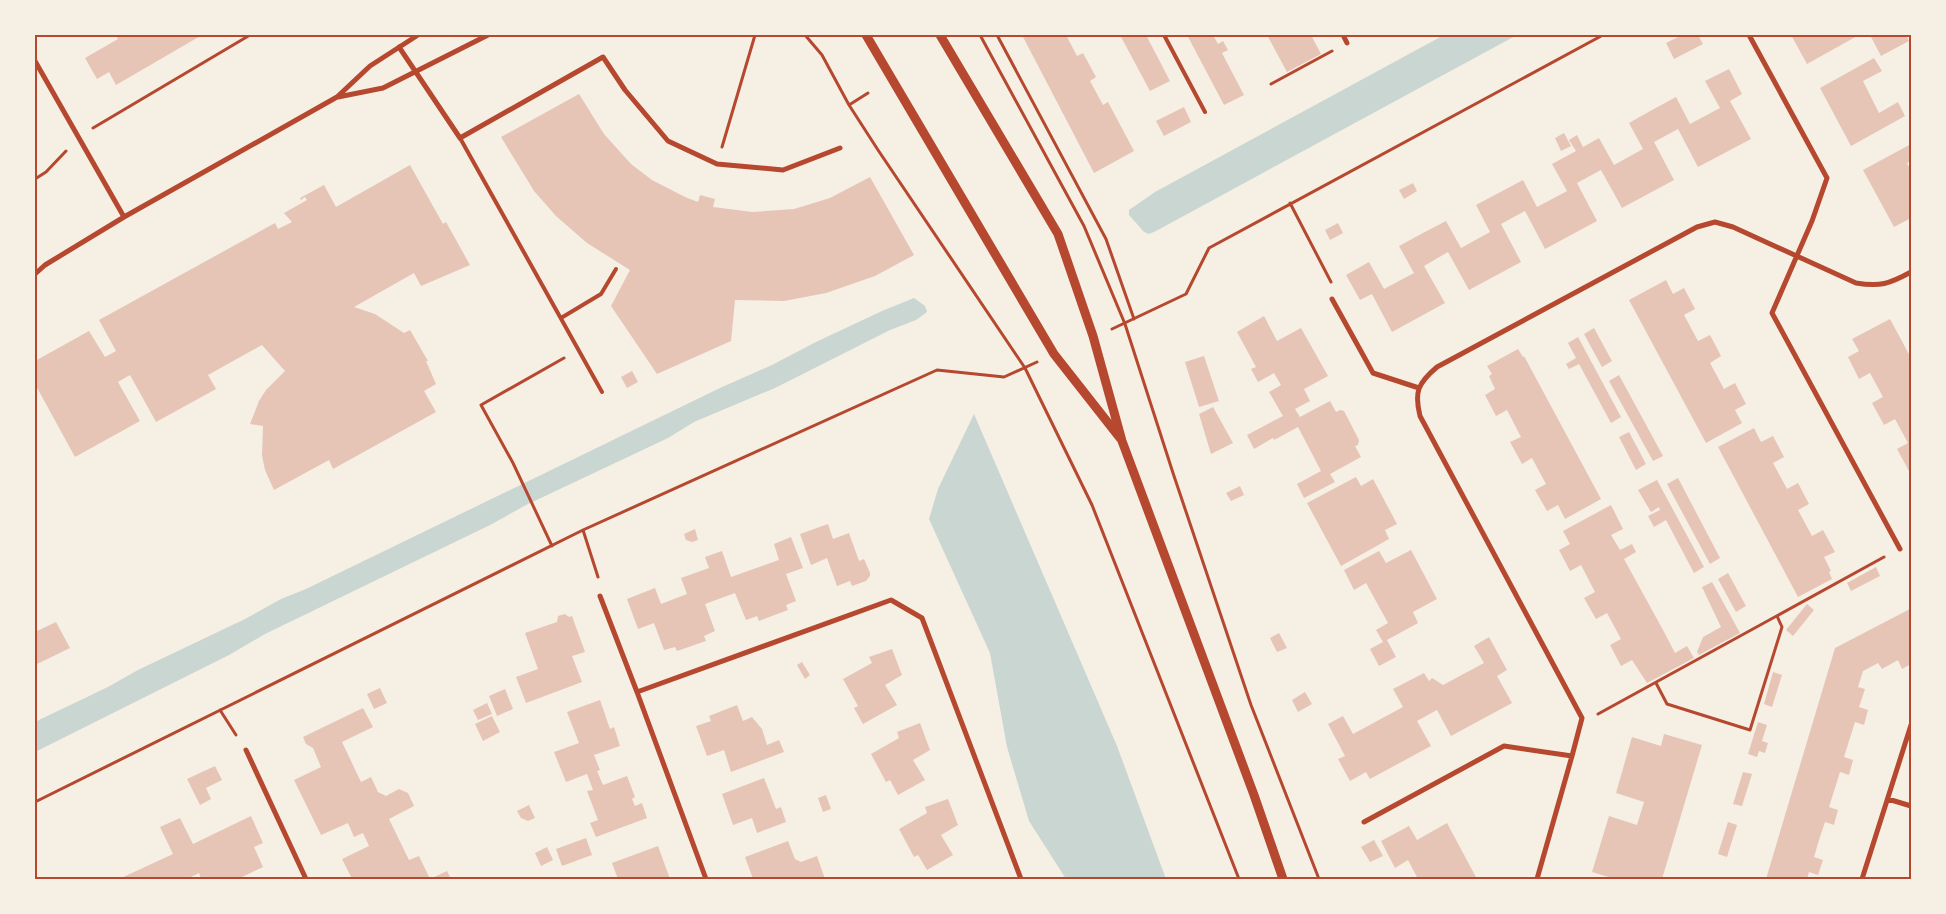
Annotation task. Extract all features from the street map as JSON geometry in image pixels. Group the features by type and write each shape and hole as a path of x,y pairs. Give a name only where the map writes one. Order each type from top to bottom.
{"street":[{"path":"35,274 45,265 124,217 338,97 370,66 418,35"},
{"path":"338,97 384,88 488,35"},
{"path":"866,35 1054,354 1122,441"},
{"path":"940,35 1058,234 1093,336 1122,441 1254,796 1282,879"},
{"path":"1343,35 1347,43"},
{"path":"1749,35 1826,178 1812,220 1772,312 1900,549"},
{"path":"400,47 460,138 603,57 625,90 668,141 717,164 784,170 840,148"},
{"path":"35,61 124,217"},
{"path":"1537,879 1582,718 1420,416 1416,400 1418,388 1425,377 1437,367 1697,227 1715,222 1733,227 1856,283 1875,286 1911,272"},
{"path":"1332,299 1374,373 1418,388"},
{"path":"600,596 706,879"},
{"path":"637,692 891,600 922,618 1021,879"},
{"path":"1862,879 1911,724"},
{"path":"1364,822 1504,746 1572,756"},
{"path":"246,750 306,879"},
{"path":"1888,799 1911,806"}],"lane":[{"path":"1164,35 1205,112"},
{"path":"460,138 602,392"},
{"path":"561,318 601,294 616,269"}],"path":[{"path":"35,179 46,172 78,136 250,35"},
{"path":"717,164 755,35"},
{"path":"805,35 822,55 849,105 1025,368 1092,505 1239,879"},
{"path":"980,35 1084,226 1125,324 1251,705 1318,879"},
{"path":"997,35 1106,239 1134,319"},
{"path":"1125,324 1186,294 1209,248 1603,35"},
{"path":"1271,84 1347,43"},
{"path":"849,105 868,93"},
{"path":"1290,203 1333,285 1332,299"},
{"path":"552,546 513,463 480,405 579,350"},
{"path":"35,802 584,530 937,370 1004,377 1025,368"},
{"path":"584,530 602,588 600,596"},
{"path":"1580,724 1900,549"},
{"path":"1656,682 1667,704 1750,730 1782,627 1777,616"},
{"path":"220,710 246,750"}],"shaded area":[{"path":"1444,35 1517,35 1156,231 1149,234 1144,232 1129,215 1129,210 1155,192"},
{"path":"914,298 925,306 927,312 916,320 890,330 775,388 694,422 668,438 526,505 490,525 265,634 229,655 35,752 35,722 245,619 281,599 306,589 720,388 772,365 816,342"},
{"path":"974,414 1117,746 1166,879 1066,879 1029,821 1007,747 990,653 929,519 938,489"}],"building":[{"path":"120,35 202,35 116,85 109,72 97,79 85,58 118,39 117,37"},
{"path":"1022,35 1066,35 1077,56 1083,53 1096,77 1090,81 1103,105 1108,102 1134,151 1094,173"},
{"path":"1120,35 1146,35 1170,81 1150,91"},
{"path":"1187,35 1213,35 1218,44 1223,41 1228,50 1222,53 1244,95 1224,105"},
{"path":"1267,35 1311,35 1321,54 1287,72"},
{"path":"1682,35 1698,35 1703,44 1674,59 1666,43"},
{"path":"1791,35 1859,35 1807,64"},
{"path":"1870,35 1906,35 1909,41 1881,56"},
{"path":"1874,58 1882,71 1863,81 1879,113 1898,102 1905,116 1851,146 1820,88"},
{"path":"1729,69 1742,94 1730,101 1751,139 1698,167 1678,129 1654,142 1674,180 1622,208 1601,170 1577,183 1597,221 1545,249 1525,211 1501,224 1521,262 1469,290 1448,252 1424,266 1445,303 1392,332 1372,294 1360,300 1346,275 1369,262 1384,289 1414,273 1399,246 1423,233 1446,221 1461,248 1490,232 1476,205 1523,180 1537,207 1567,191 1552,164 1576,151 1569,140 1577,135 1583,147 1599,138 1614,165 1643,149 1629,123 1676,97 1690,124 1720,108 1705,81"},
{"path":"579,94 604,134 631,164 652,180 685,197 698,202 700,195 715,199 713,207 752,212 794,209 830,198 870,177 914,255 875,276 826,293 784,301 735,300 731,341 657,374 611,306 630,270 587,243 556,216 534,191 501,137"},
{"path":"1184,107 1191,122 1164,136 1156,121"},
{"path":"1564,133 1571,146 1561,151 1555,138"},
{"path":"1911,144 1911,161 1907,163 1911,171 1911,218 1894,227 1863,170"},
{"path":"410,165 443,224 446,222 470,265 421,286 414,273 354,307 375,314 404,333 410,330 428,361 426,361 436,384 424,391 436,412 333,469 329,460 274,490 265,470 262,456 263,426 250,424 259,401 266,390 285,371 262,345 208,375 216,389 156,422 130,375 118,382 140,421 75,457 35,384 35,361 89,331 105,357 116,351 99,320 275,223 278,229 292,222 284,213 307,200 305,197 301,200 300,198 324,185 336,207"},
{"path":"1413,183 1417,191 1404,199 1399,190"},
{"path":"1338,223 1343,233 1330,240 1325,230"},
{"path":"1666,280 1673,294 1684,288 1695,309 1684,315 1698,341 1710,335 1721,356 1710,363 1724,389 1735,383 1746,404 1735,410 1742,423 1706,443 1629,300"},
{"path":"1264,316 1277,341 1301,328 1328,376 1304,389 1310,401 1295,409 1300,417 1330,401 1336,412 1344,411 1359,440 1358,445 1355,446 1361,457 1330,474 1335,482 1304,498 1297,484 1321,471 1298,427 1254,449 1247,435 1283,416 1269,392 1281,385 1274,373 1258,382 1251,369 1256,367 1237,332"},
{"path":"1890,319 1911,358 1911,470 1909,471 1897,449 1908,443 1895,419 1884,425 1872,403 1883,397 1870,373 1859,379 1848,357 1859,351 1852,339"},
{"path":"1594,328 1612,361 1602,367 1584,334"},
{"path":"1578,337 1621,417 1611,423 1579,364 1569,369 1566,364 1576,358 1568,343"},
{"path":"1518,349 1524,356 1601,499 1565,519 1558,505 1547,511 1535,490 1546,484 1532,458 1522,464 1510,442 1521,437 1507,410 1496,416 1485,395 1495,389 1489,376 1492,374 1487,366"},
{"path":"1204,356 1219,401 1199,407 1185,362"},
{"path":"632,371 638,382 627,388 621,377"},
{"path":"1619,375 1663,456 1653,461 1609,381"},
{"path":"1213,407 1233,443 1211,454 1199,414"},
{"path":"1754,428 1761,442 1773,436 1784,457 1773,463 1787,489 1798,483 1809,504 1798,510 1812,536 1823,530 1835,552 1824,557 1831,571 1829,572 1832,579 1798,597 1718,447"},
{"path":"1629,432 1646,464 1636,470 1619,437"},
{"path":"1356,477 1361,486 1373,479 1397,524 1385,530 1389,539 1341,566 1307,503"},
{"path":"1678,478 1720,558 1710,564 1667,484"},
{"path":"1657,480 1704,567 1694,573 1666,520 1654,527 1648,516 1660,510 1659,507 1651,512 1638,490"},
{"path":"1240,486 1244,495 1231,501 1226,493"},
{"path":"1611,505 1623,529 1611,535 1620,550 1632,544 1636,552 1624,559 1675,653 1687,646 1694,658 1647,683 1632,660 1621,666 1610,645 1621,639 1607,613 1596,619 1584,598 1595,592 1581,565 1570,571 1559,550 1570,544 1563,531"},
{"path":"828,524 833,539 849,533 859,561 864,559 870,573 866,581 852,586 850,581 837,586 827,558 811,565 800,534"},
{"path":"695,529 698,540 692,542 686,540 684,534"},
{"path":"791,537 803,568 786,574 796,601 786,605 788,610 759,621 757,616 746,620 735,593 705,604 715,631 704,636 706,641 677,651 675,647 664,650 654,623 638,629 627,599 655,588 661,604 687,594 681,578 709,568 705,557 722,551 731,577 779,560 774,544"},
{"path":"1411,550 1437,599 1413,612 1418,623 1387,640 1396,657 1379,666 1370,649 1383,642 1376,630 1388,623 1366,583 1354,590 1344,570 1379,551 1386,563"},
{"path":"1876,567 1880,576 1851,591 1847,583"},
{"path":"1728,573 1746,606 1736,612 1718,579"},
{"path":"1712,582 1740,633 1699,655 1697,652 1703,637 1721,627 1702,587"},
{"path":"1807,604 1814,610 1793,636 1786,630"},
{"path":"1910,609 1911,664 1902,669 1898,660 1882,669 1878,663 1863,671 1858,687 1865,689 1859,707 1868,710 1864,725 1855,722 1844,757 1853,760 1849,775 1840,772 1829,807 1838,810 1834,825 1825,822 1819,840 1814,857 1823,860 1818,875 1809,872 1807,879 1766,879 1835,648"},
{"path":"565,614 569,617 572,616 585,652 572,656 582,682 526,703 516,677 538,669 525,633 557,622 558,616"},
{"path":"56,622 70,648 35,665 35,632"},
{"path":"1279,633 1287,648 1277,652 1270,638"},
{"path":"1489,637 1507,670 1497,676 1512,703 1451,736 1437,710 1417,721 1431,746 1370,779 1366,772 1350,781 1338,759 1345,756 1328,724 1343,716 1353,734 1403,707 1393,689 1424,673 1429,681 1432,678 1443,685 1484,663 1474,646"},
{"path":"892,649 902,675 885,685 897,705 863,724 854,708 858,706 843,679 872,663 869,657"},
{"path":"802,662 810,675 805,679 797,665"},
{"path":"1773,672 1782,675 1772,707 1764,704"},
{"path":"380,688 387,703 374,709 367,694"},
{"path":"505,689 513,709 497,716 489,696"},
{"path":"1305,692 1312,704 1298,712 1292,700"},
{"path":"600,700 610,729 614,727 620,746 594,755 600,770 597,771 603,785 627,776 635,797 632,799 635,806 642,803 647,818 596,837 590,823 598,820 587,791 593,790 587,774 566,782 554,752 579,743 567,712"},
{"path":"487,703 492,714 478,720 473,710"},
{"path":"737,705 743,721 752,717 762,729 767,745 779,740 784,752 731,772 724,750 707,756 696,726 711,721 709,716"},
{"path":"363,708 373,727 342,742 361,782 371,777 378,792 386,796 399,789 408,793 414,806 389,819 409,860 419,856 430,879 352,879 342,859 369,846 363,833 354,837 348,823 321,835 294,780 321,767 313,748 306,744 303,737"},
{"path":"492,716 500,732 483,741 475,724"},
{"path":"1758,722 1767,725 1762,741 1768,743 1765,753 1759,751 1757,757 1748,754"},
{"path":"920,723 930,750 913,760 925,780 898,795 890,780 886,782 871,754 899,738 897,732"},
{"path":"1664,734 1702,745 1662,879 1615,879 1592,872 1609,816 1637,825 1644,802 1616,793 1632,737 1661,746"},
{"path":"215,766 222,780 206,788 211,799 200,805 187,779"},
{"path":"1743,772 1752,774 1742,806 1733,804"},
{"path":"764,778 776,809 781,807 786,822 757,833 752,818 733,825 722,794"},
{"path":"826,795 831,809 823,812 818,798"},
{"path":"948,799 958,825 941,835 953,855 927,870 918,855 914,857 899,829 927,813 925,807"},
{"path":"529,805 535,818 528,821 521,818 517,811"},
{"path":"251,816 263,843 254,847 263,867 238,879 201,879 199,873 187,879 119,879 173,854 160,827 180,818 193,844"},
{"path":"1728,822 1737,825 1727,857 1718,854"},
{"path":"1447,823 1477,879 1418,879 1408,860 1395,868 1381,841 1409,826 1417,840"},
{"path":"586,838 592,855 562,866 556,849"},
{"path":"1374,840 1383,856 1370,862 1361,847"},
{"path":"788,841 795,859 801,862 817,856 825,879 753,879 745,857"},
{"path":"658,846 670,879 618,879 612,863"},
{"path":"547,847 553,860 541,866 535,853"},
{"path":"447,871 451,879 430,879"}]}
